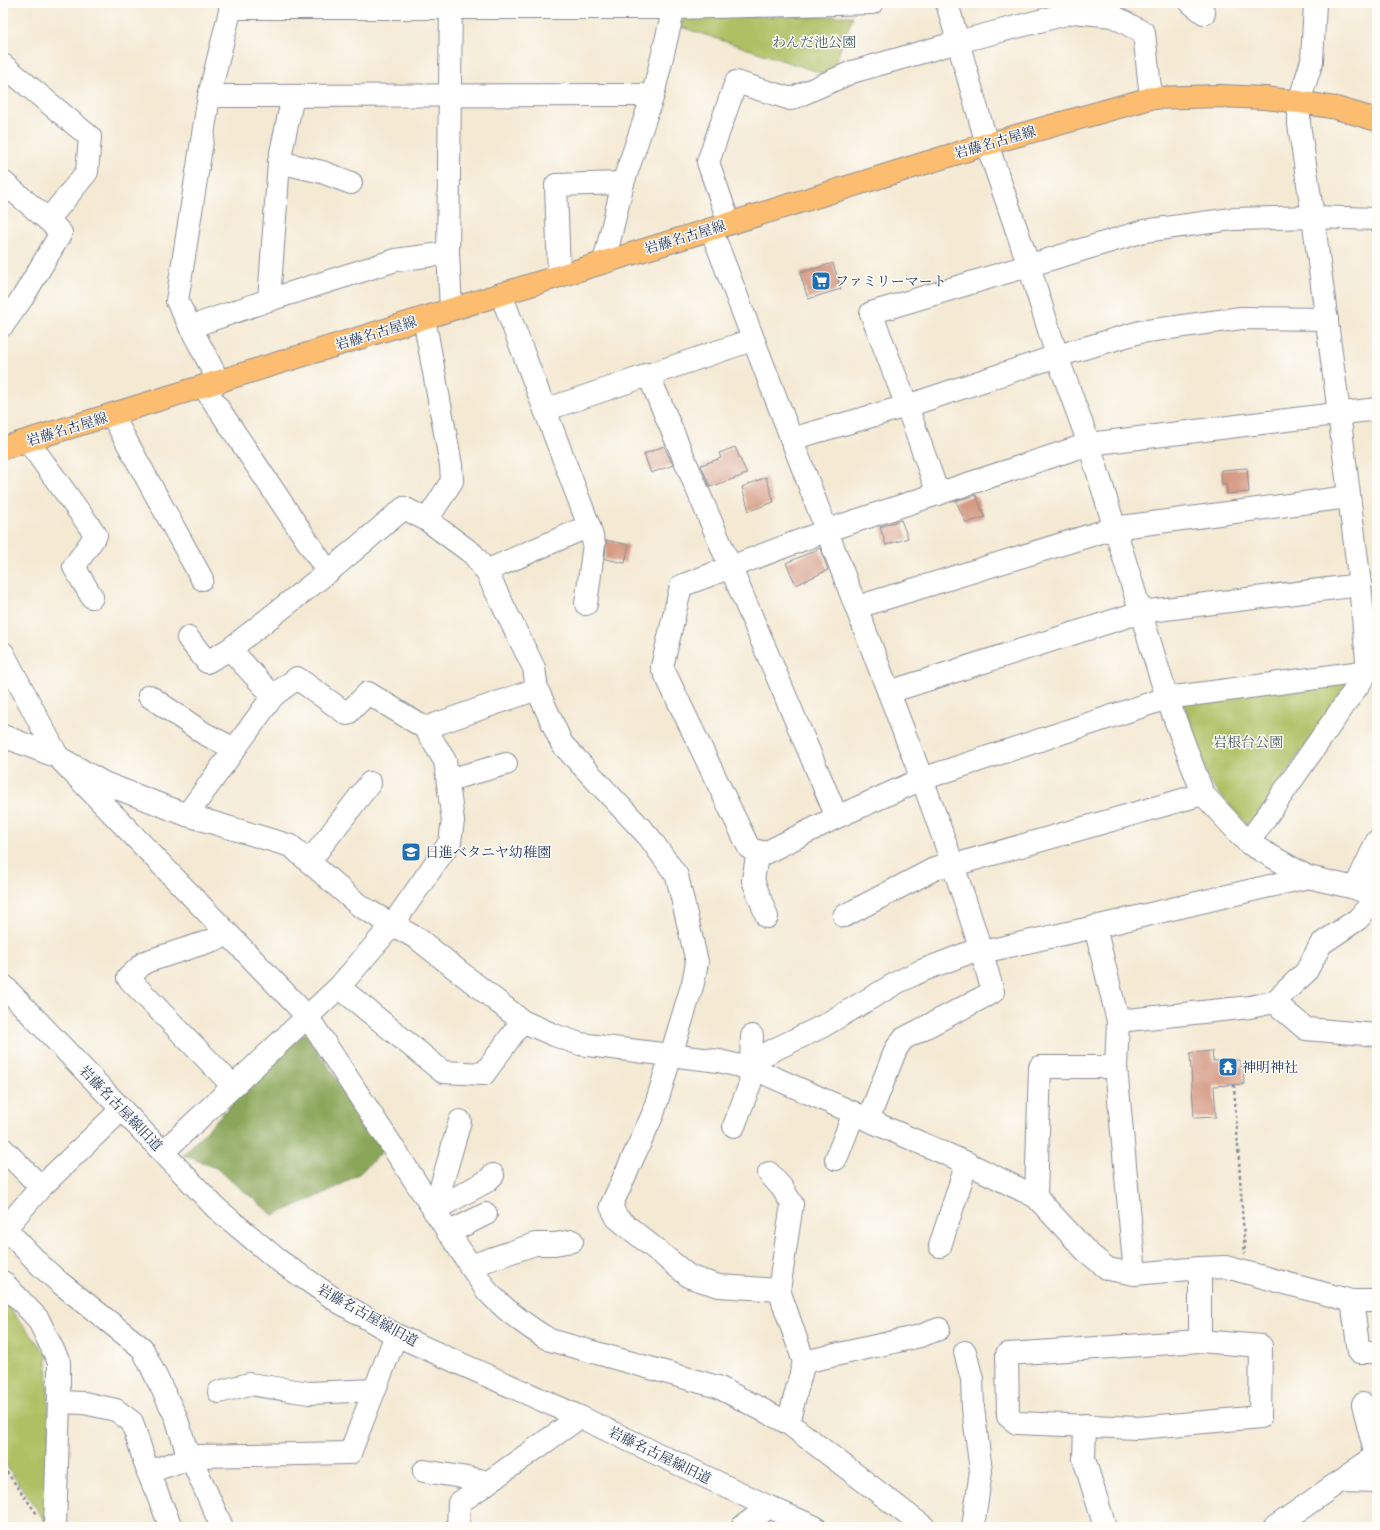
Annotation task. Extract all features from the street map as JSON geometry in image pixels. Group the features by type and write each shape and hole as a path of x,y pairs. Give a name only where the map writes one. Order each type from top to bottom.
{"main road":[{"name":"岩藤名古屋線","path":"3,448 987,144 1151,98 1220,96 1265,98 1336,108 1377,120"}],"street":[{"path":"328,572 212,384 190,327 177,301 209,96 231,6 872,3"},
{"path":"947,3 987,144 1029,266 1057,356 1089,444 1167,698 1203,794 1248,843 1308,877 1355,888 1377,897 1358,920 1321,944 1306,972 1274,1002 1250,1007 1118,1021"},
{"path":"1191,3 1204,13 1204,3"},
{"path":"1248,843 1372,670 1348,497 1327,319 1299,124 1299,102 1312,61 1315,3"},
{"path":"604,262 624,183 653,95 675,5"},
{"path":"451,6 448,253 451,309"},
{"path":"836,1159 861,1116 896,1049 903,1039 993,992 982,950 954,865 828,530 790,439 752,340 720,226 708,162 736,82 791,99 852,72 958,42 1074,12 1113,16 1144,33 1151,98"},
{"path":"3,65 90,137 87,172 48,220"},
{"path":"209,96 653,95"},
{"path":"269,300 279,162 293,96"},
{"path":"279,162 322,172 351,183"},
{"path":"3,182 61,233 27,291 3,325"},
{"path":"559,276 556,185 624,183"},
{"path":"938,494 907,406 871,313 1144,231 1232,219 1313,217 1377,219"},
{"path":"190,327 269,300 396,260 448,253"},
{"path":"501,294 589,526 594,544 586,604"},
{"path":"424,318 451,465 452,481 427,520"},
{"path":"790,439 907,406 1057,356 1140,332 1241,318 1327,319"},
{"path":"545,410 752,340"},
{"path":"648,374 837,817"},
{"path":"1372,670 1167,698 922,779 837,817 764,854 749,848 662,667 681,586 828,530 1089,444 1377,409"},
{"path":"112,415 202,579"},
{"path":"28,441 96,535 74,567 92,597"},
{"path":"857,607 1114,528 1348,497"},
{"path":"188,638 207,662 230,649 328,572 404,508 427,520 473,554 486,570 534,668 537,689 562,744 649,838 677,876 697,962 693,983 653,1114 611,1206 617,1218 690,1277 720,1286 779,1290"},
{"path":"486,570 589,526"},
{"path":"889,692 1141,612 1360,585"},
{"path":"230,649 273,696"},
{"path":"3,653 58,757 307,1016 435,1208 448,1233 470,1266 487,1291 507,1311 528,1327 550,1340 718,1387 788,1423 924,1527"},
{"path":"163,1152 339,987 393,924 450,842 453,821 445,761 425,728 368,693 347,714 297,678 273,696 187,815"},
{"path":"425,728 537,689"},
{"path":"149,696 205,734 234,749"},
{"path":"3,736 58,757 104,783 187,815 291,846 360,906 418,938 522,1021 554,1035 580,1044 671,1054 757,1067 861,1116 967,1163 1036,1197 1087,1252 1108,1269 1135,1274 1226,1267 1352,1301 1377,1301"},
{"path":"448,780 506,764"},
{"path":"310,862 370,783"},
{"path":"844,916 938,867 954,865 1203,794"},
{"path":"1355,888 1377,841"},
{"path":"758,851 753,880 767,917"},
{"path":"757,1067 759,1056 823,1026 898,982 921,971 982,950 1095,927 1308,877"},
{"path":"1095,927 1118,1021 1116,1067 1135,1274"},
{"path":"229,935 145,962 128,978 233,1086"},
{"name":"岩藤名古屋線旧道","path":"3,984 216,1208 278,1260 339,1302 396,1335 580,1417 769,1507 815,1527"},
{"path":"339,987 443,1072 484,1074 522,1021"},
{"path":"1274,1002 1306,1029 1377,1035"},
{"path":"736,1133 760,1086 752,1036"},
{"path":"1036,1197 1040,1067 1116,1067"},
{"path":"122,1109 41,1187 4,1230 59,1282 142,1348 176,1417 189,1458 222,1527"},
{"path":"435,1208 460,1121"},
{"path":"3,1149 41,1187"},
{"path":"940,1246 967,1163"},
{"path":"769,1173 782,1188 792,1204 779,1290 804,1362 788,1423"},
{"path":"435,1208 487,1181 493,1175"},
{"path":"448,1233 486,1214"},
{"path":"470,1266 535,1244 555,1244 572,1241"},
{"path":"1200,1268 1200,1341"},
{"path":"3,1282 38,1319 59,1362 59,1402 46,1521"},
{"path":"1352,1301 1359,1352 1377,1352"},
{"path":"804,1362 920,1336 939,1329"},
{"path":"148,1472 196,1456 350,1453 396,1335"},
{"path":"1200,1341 1260,1346 1260,1417 1138,1428 1085,1425 1017,1423 1008,1416 1007,1354 1200,1341"},
{"path":"965,1352 972,1379 973,1408 981,1471 973,1527"},
{"path":"219,1392 249,1384 309,1393 375,1390"},
{"path":"59,1402 84,1403 116,1410 132,1422 166,1526"},
{"path":"1275,1527 1377,1455 1363,1404"},
{"path":"458,1527 458,1503 580,1417"},
{"path":"1085,1425 1084,1459 1106,1527"},
{"path":"424,1471 480,1480 486,1484"},
{"path":"1340,1481 1377,1482"},
{"path":"742,1527 769,1507"}],"path":[{"path":"1234,1085 1246,1273"},
{"path":"3,1467 46,1521"}],"green space":[{"name":"わんだ池公園","path":"853,16 830,76 681,27 684,17"},
{"name":"岩根台公園","path":"1353,676 1249,827 1210,783 1183,701"},
{"path":"305,1033 385,1149 360,1173 329,1192 273,1215 216,1168 183,1155 278,1056"},
{"path":"3,1300 47,1355 52,1527 49,1527 3,1461"}],"building":[{"name":"ファミリーマート","path":"833,263 841,289 808,299 800,273"},
{"path":"664,446 673,465 651,473 644,454"},
{"path":"735,447 747,474 710,487 701,465 721,458 719,453"},
{"path":"1247,468 1249,492 1227,494 1226,484 1222,485 1221,470"},
{"path":"766,477 774,502 749,511 742,487"},
{"path":"976,495 985,517 966,523 956,501"},
{"path":"901,520 908,538 886,545 880,527"},
{"path":"606,540 629,545 625,563 605,559"},
{"path":"820,548 828,570 796,585 786,563"},
{"path":"1212,1051 1213,1061 1240,1060 1240,1067 1243,1067 1244,1084 1214,1086 1216,1117 1194,1118 1190,1053"}],"place":[{"name":"ファミリーマート","path":"821,281"},
{"name":"日進ベタニヤ幼稚園","path":"411,852"},
{"name":"神明神社","path":"1228,1067"}]}
